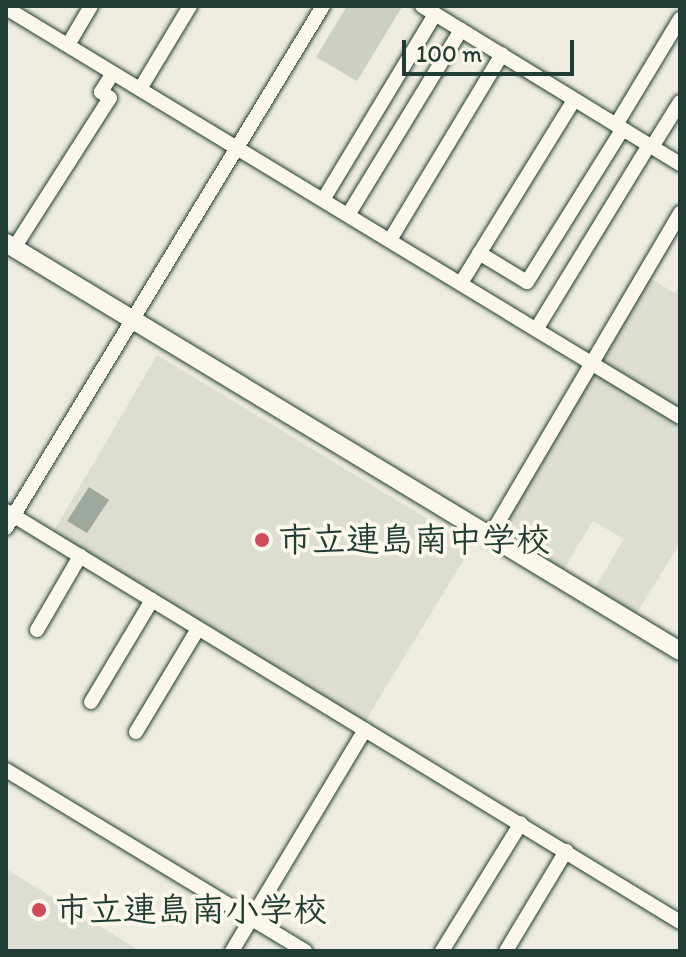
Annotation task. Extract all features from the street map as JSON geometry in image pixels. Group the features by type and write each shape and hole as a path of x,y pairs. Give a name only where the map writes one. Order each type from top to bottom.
{"street":[{"path":"68,45 91,6"},
{"path":"140,89 190,6"},
{"path":"323,6 133,321 9,518 80,556 680,922"},
{"path":"13,9 113,73 680,417"},
{"path":"323,200 428,10 680,164"},
{"path":"479,253 527,282 680,19"},
{"path":"348,215 461,30"},
{"path":"390,240 502,54"},
{"path":"113,73 101,92 110,98 10,246 680,651"},
{"path":"461,283 574,100"},
{"path":"537,328 680,102"},
{"path":"490,536 680,213"},
{"path":"37,630 80,556"},
{"path":"91,702 152,600"},
{"path":"136,732 198,629"},
{"path":"232,951 365,730"},
{"path":"6,770 305,951"},
{"path":"442,951 521,823"},
{"path":"506,951 566,851"}],"shaded area":[{"path":"347,6 402,7 357,81 316,57"},
{"path":"648,277 675,293 680,286 680,543 635,616 593,591 624,539 593,521 562,572 506,539 503,525"},
{"name":"市立連島南中学校","path":"157,355 472,546 364,723 52,534"},
{"path":"89,487 109,500 87,533 67,521"},
{"name":"市立連島南小学校","path":"6,869 140,951 6,951"}],"place":[{"name":"市立連島南中学校","path":"262,540"},
{"name":"市立連島南小学校","path":"39,910"}]}
